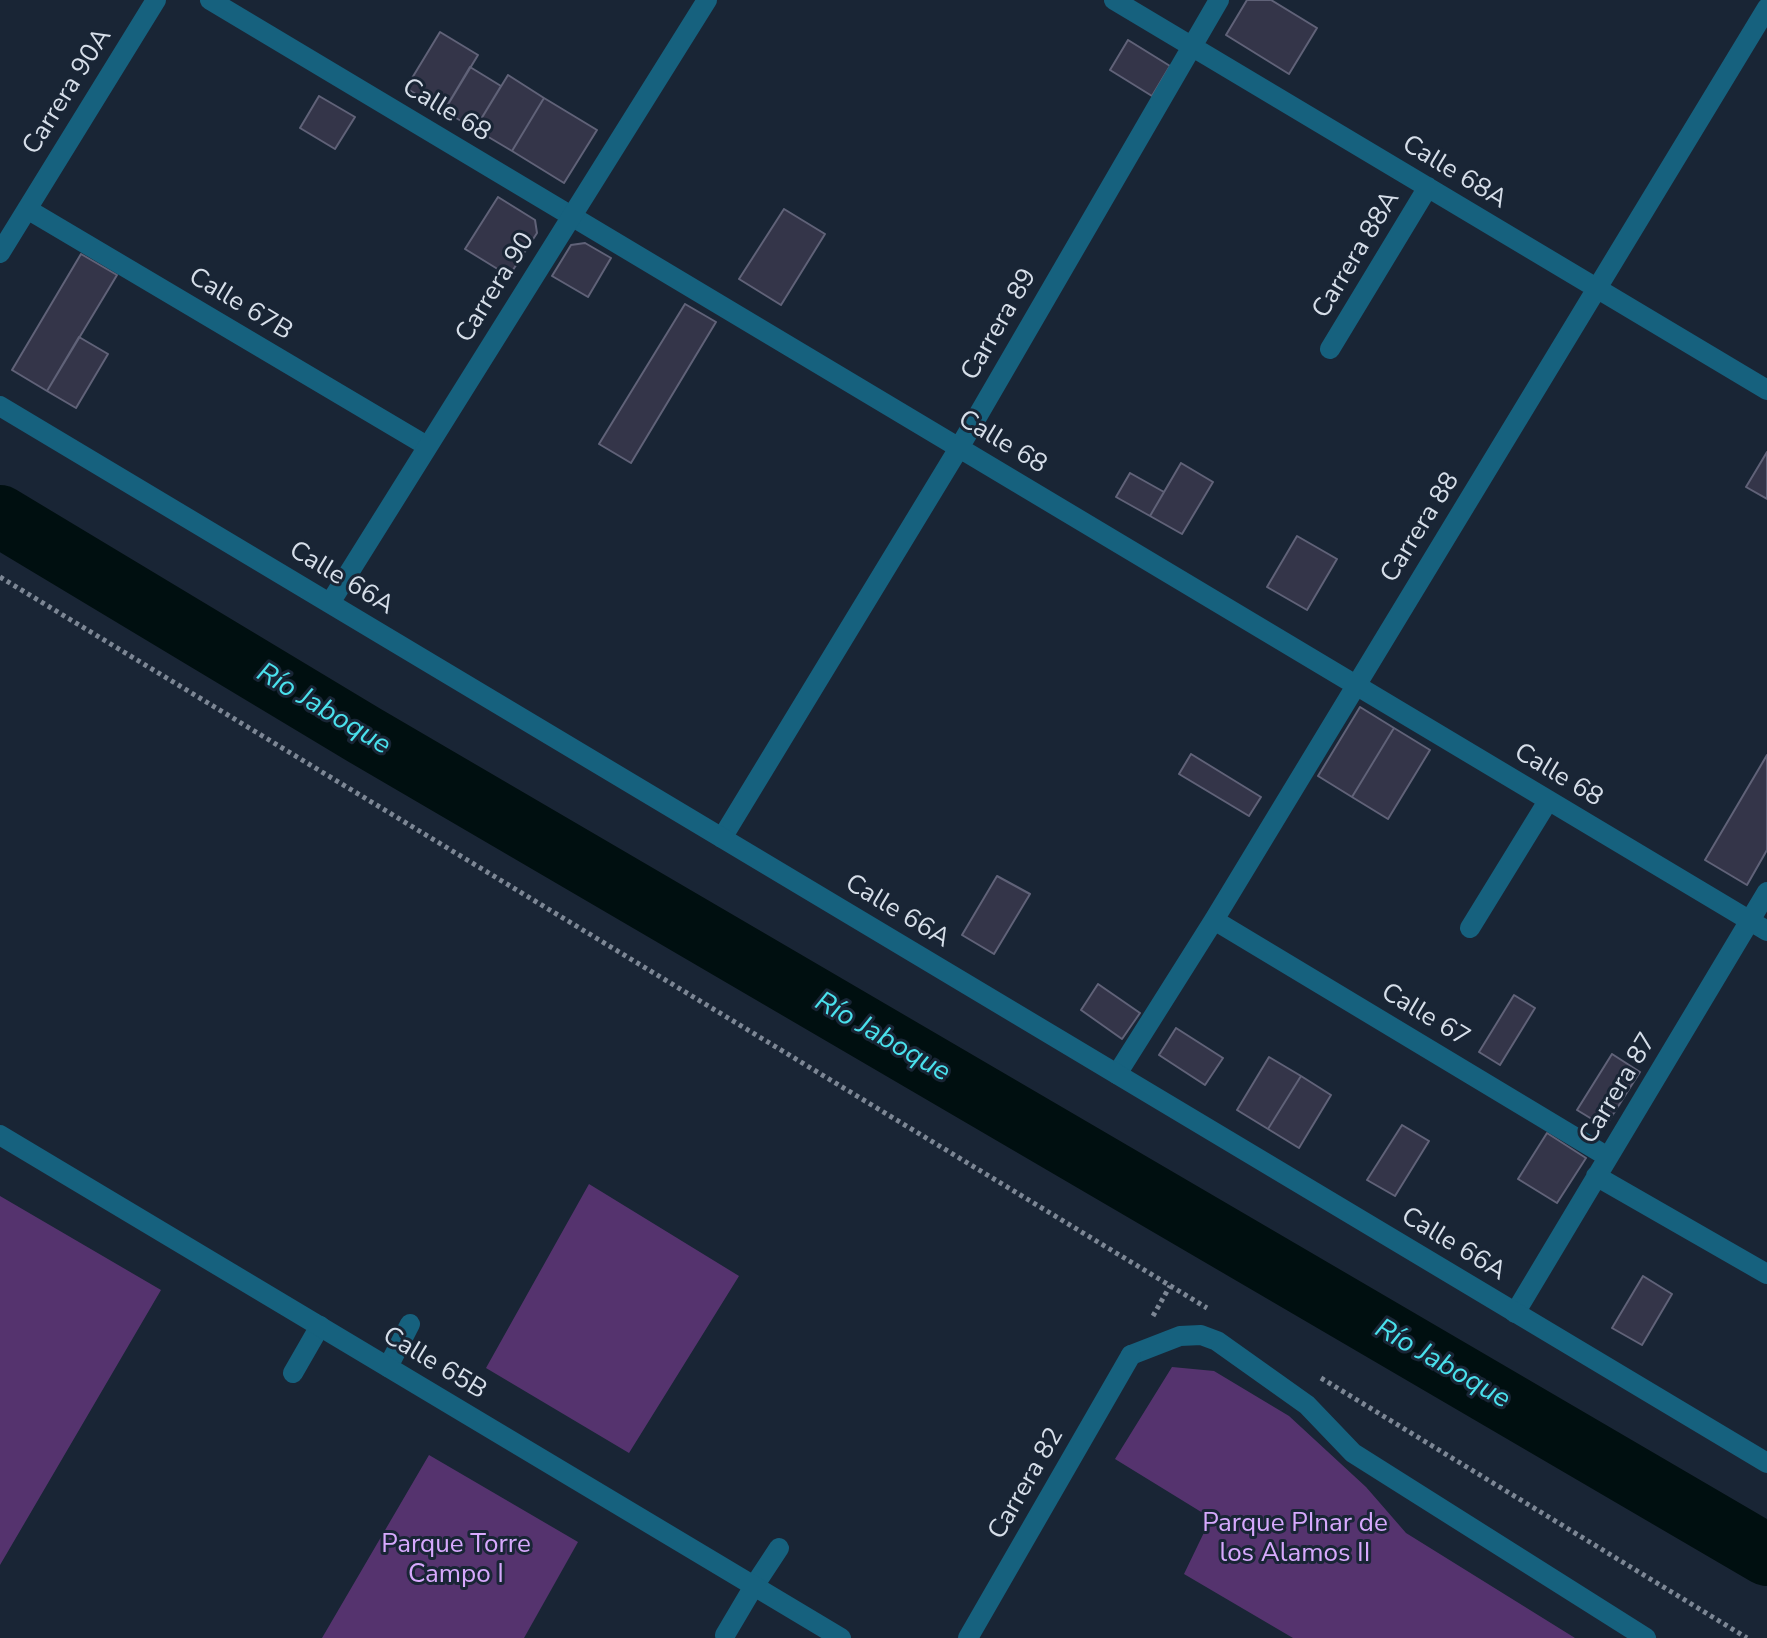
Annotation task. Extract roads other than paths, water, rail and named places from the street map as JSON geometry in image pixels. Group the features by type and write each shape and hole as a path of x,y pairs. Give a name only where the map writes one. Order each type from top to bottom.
{"street":[{"name":"Carrera 90A","path":"0,253 156,0"},
{"name":"Calle 68","path":"210,0 1758,926"},
{"name":"Carrera 90","path":"330,603 707,0"},
{"name":"Calle 68A","path":"1114,0 1767,390"},
{"name":"Carrera 89","path":"722,838 959,448 1219,0"},
{"name":"Carrera 88","path":"1117,1074 1599,289 1767,8"},
{"name":"Carrera 88A","path":"1330,349 1428,187"},
{"name":"Calle 67B","path":"27,209 427,446"},
{"name":"Calle 66A","path":"0,406 1767,1463"},
{"path":"1470,928 1548,801"},
{"name":"Carrera 87","path":"1515,1313 1596,1176 1758,926 1767,892"},
{"name":"Calle 67","path":"1214,920 1608,1157"},
{"name":"Calle 65B","path":"0,1135 841,1638"},
{"path":"1596,1176 1767,1274"},
{"path":"388,1367 410,1324"},
{"path":"293,1373 320,1326"},
{"name":"Carrera 82","path":"968,1638 1131,1355 1180,1336 1201,1335 1217,1341 1307,1405 1353,1453 1646,1638"},
{"path":"725,1635 779,1548"}],"waterway":[{"name":"Río Jaboque","path":"0,516 364,735 1767,1555"}],"park label":[{"name":"Parque PInar de los Alamos II","path":"1295,1540"},
{"name":"Parque Torre Campo I","path":"456,1561"}]}
